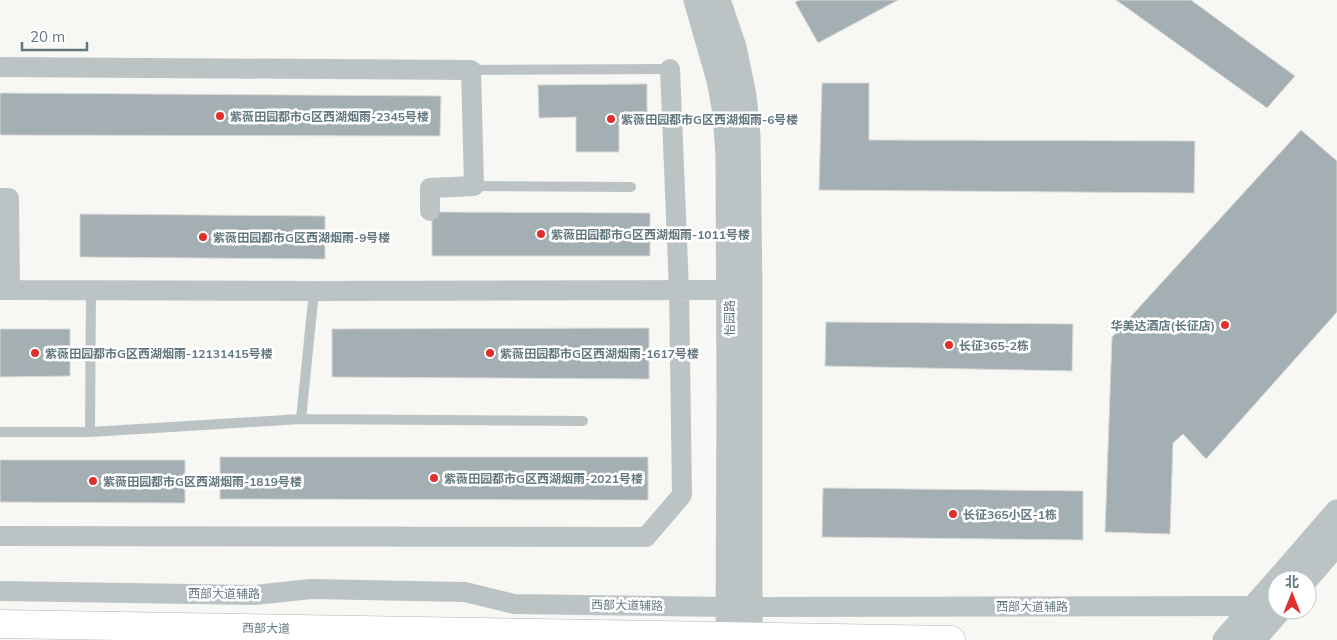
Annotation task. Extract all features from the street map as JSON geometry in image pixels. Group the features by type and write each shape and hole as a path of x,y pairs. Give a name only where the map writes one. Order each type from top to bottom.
{"main road":[{"name":"西部大道","path":"0,624 739,638 952,640"}],"street":[{"name":"怡园路","path":"696,0 719,80 725,113 728,156 729,290 739,638"},
{"name":"怡园路","path":"718,0 734,47 744,95 748,136 750,293 739,607"},
{"path":"0,67 471,70 474,186 430,188 430,211"},
{"path":"0,536 646,537 682,495 679,290 670,69"},
{"path":"0,198 9,198 5,290 729,290"},
{"path":"1287,570 1337,512"},
{"path":"1314,570 1337,543"},
{"name":"西部大道辅路","path":"0,591 255,594 311,589 465,592 514,604 739,607 1267,608"},
{"path":"1225,640 1267,608"},
{"path":"1253,640 1267,608"}],"lane":[{"path":"471,70 670,69"},
{"path":"474,186 631,187"},
{"path":"90,432 91,290"},
{"path":"301,419 314,291"},
{"path":"0,432 90,432 301,419 584,421"}],"building":[{"path":"800,0 898,0 818,43 795,2"},
{"path":"1116,0 1191,0 1295,76 1267,108"},
{"path":"822,83 869,83 869,140 1195,141 1194,193 819,190"},
{"name":"紫薇田园都市G区西湖烟雨-6号楼","path":"647,84 647,120 619,120 619,152 576,152 576,117 539,118 538,85"},
{"name":"紫薇田园都市G区西湖烟雨-2345号楼","path":"0,93 441,96 440,136 0,135"},
{"name":"华美达酒店(长征店)","path":"1301,130 1337,161 1337,312 1206,459 1183,434 1173,443 1170,534 1105,532 1112,337"},
{"name":"紫薇田园都市G区西湖烟雨-1011号楼","path":"432,212 650,213 650,256 432,256"},
{"name":"紫薇田园都市G区西湖烟雨-9号楼","path":"80,214 325,216 325,259 80,257"},
{"name":"长征365-2栋","path":"826,322 1073,324 1072,371 825,366"},
{"name":"紫薇田园都市G区西湖烟雨-1617号楼","path":"649,328 649,379 332,377 332,329"},
{"name":"紫薇田园都市G区西湖烟雨-12131415号楼","path":"0,329 70,329 70,376 0,377"},
{"name":"紫薇田园都市G区西湖烟雨-2021号楼","path":"220,457 648,457 648,500 220,499"},
{"name":"紫薇田园都市G区西湖烟雨-1819号楼","path":"0,460 185,460 185,503 0,502"},
{"name":"长征365小区-1栋","path":"823,488 1083,491 1083,540 822,537"}],"place":[{"name":"紫薇田园都市G区西湖烟雨-2345号楼","path":"220,116"},
{"name":"紫薇田园都市G区西湖烟雨-6号楼","path":"611,119"},
{"name":"紫薇田园都市G区西湖烟雨-1011号楼","path":"541,234"},
{"name":"紫薇田园都市G区西湖烟雨-9号楼","path":"203,237"},
{"name":"华美达酒店(长征店)","path":"1225,325"},
{"name":"长征365-2栋","path":"949,345"},
{"name":"紫薇田园都市G区西湖烟雨-12131415号楼","path":"35,353"},
{"name":"紫薇田园都市G区西湖烟雨-1617号楼","path":"490,353"},
{"name":"紫薇田园都市G区西湖烟雨-2021号楼","path":"434,478"},
{"name":"紫薇田园都市G区西湖烟雨-1819号楼","path":"93,481"},
{"name":"长征365小区-1栋","path":"953,514"}]}
